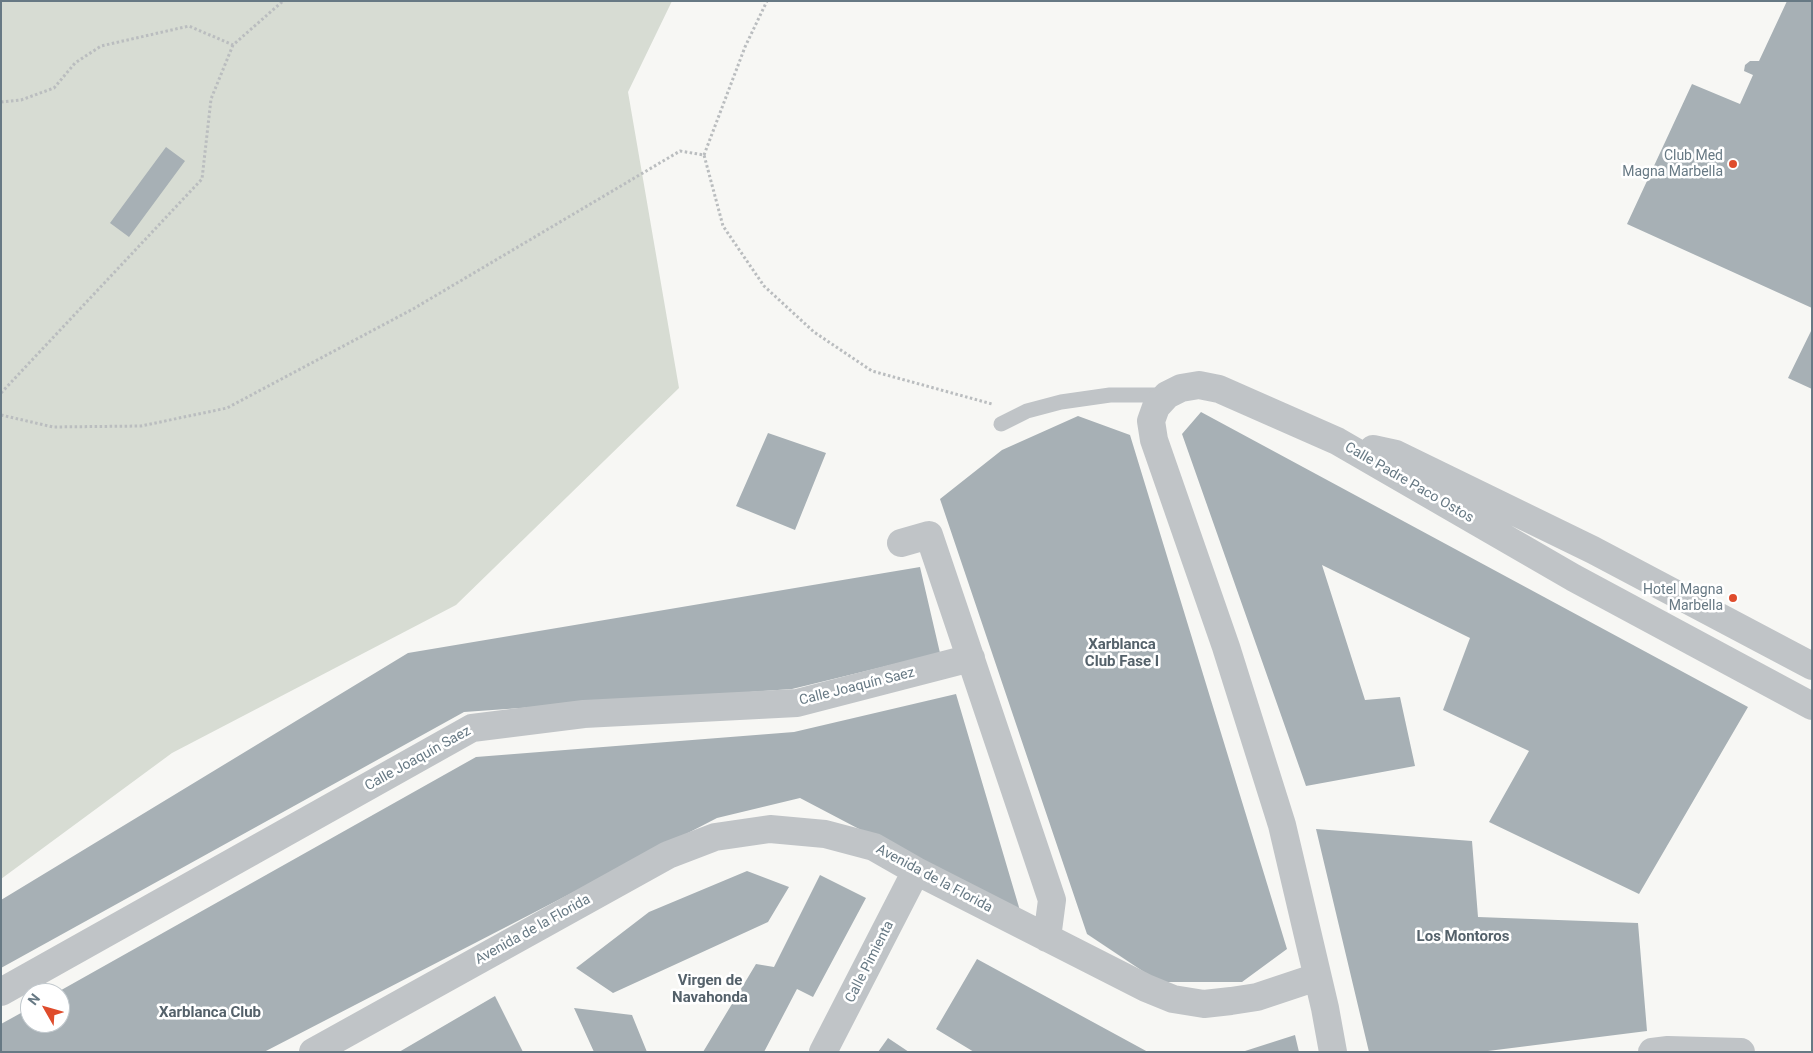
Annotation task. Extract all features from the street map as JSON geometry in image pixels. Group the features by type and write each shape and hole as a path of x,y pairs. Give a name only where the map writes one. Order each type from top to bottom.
{"street":[{"path":"1333,1052 1318,977 1282,824 1226,646 1154,440 1151,421 1156,407 1167,395 1181,388 1199,385 1219,389 1337,441"},
{"name":"Calle Padre Paco Ostos","path":"1337,441 1396,454 1593,550 1812,666"},
{"name":"Calle Padre Paco Ostos","path":"1337,441 1574,578 1812,706"},
{"path":"901,543 929,536 1052,900 1048,938"},
{"name":"Calle Joaquín Saez","path":"1,992 472,728 584,714 797,702 970,658"},
{"name":"Avenida de la Florida","path":"313,1052 668,854 715,836 770,829 824,834 874,847 916,871 1146,988 1173,999 1204,1004 1257,997 1318,977"},
{"name":"Calle Pimienta","path":"823,1052 916,871"},
{"path":"1652,1052 1668,1050 1741,1052"}],"lane":[{"path":"1000,424 1027,411 1061,402 1110,394 1167,395"}],"path":[{"path":"1,393 202,179 211,99 233,45 283,1"},
{"path":"767,1 745,48 704,155 723,226 764,286 814,332 872,371 987,403 1027,411"},
{"path":"1,102 21,100 54,88 75,62 101,46 189,26 233,45"},
{"path":"1,415 53,427 141,426 227,408 413,309 680,151 704,155"}],"shaded area":[{"path":"1,1 672,1 628,92 679,388 456,605 172,753 1,879"}],"building":[{"name":"Club Med Magna Marbella","path":"1787,1 1812,1 1812,308 1627,224 1692,84 1740,104 1753,75 1744,71 1745,65 1750,61 1759,61"},
{"path":"166,147 185,161 129,237 110,223"},
{"path":"1812,329 1812,389 1788,378"},
{"path":"1201,412 1748,707 1639,894 1489,822 1529,751 1443,710 1470,638 1322,565 1365,700 1400,697 1415,766 1306,786 1182,434"},
{"path":"1078,416 1130,435 1287,949 1242,982 1159,982 1087,934 940,499 1002,450"},
{"path":"768,433 826,453 795,530 736,506"},
{"path":"920,567 940,653 792,689 464,712 1,968 1,900 408,653"},
{"path":"956,694 1021,914 800,798 717,818 264,1052 1,1052 1,1024 20,1014 20,1033 70,1033 70,985 476,757 794,732"},
{"path":"1316,829 1472,841 1478,917 1638,923 1647,1031 1480,1052 1369,1052"},
{"path":"747,871 789,887 768,922 613,993 576,968 649,912"},
{"path":"820,875 866,898 813,997 797,989 764,1052 703,1052 756,964 774,967"},
{"path":"977,959 1148,1052 974,1052 936,1029"},
{"path":"495,996 523,1052 399,1052"},
{"path":"574,1008 632,1015 647,1052 594,1052"},
{"path":"1295,1035 1299,1052 1245,1052 1245,1051"},
{"path":"888,1038 909,1052 878,1052"}],"place":[{"name":"Club Med Magna Marbella","path":"1733,164"},
{"name":"Hotel Magna Marbella","path":"1733,598"}],"district":[{"name":"Xarblanca Club Fase I","path":"1122,654"},
{"name":"Los Montoros","path":"1463,937"},
{"name":"Virgen de Navahonda","path":"710,990"},
{"name":"Xarblanca Club","path":"210,1013"}]}
